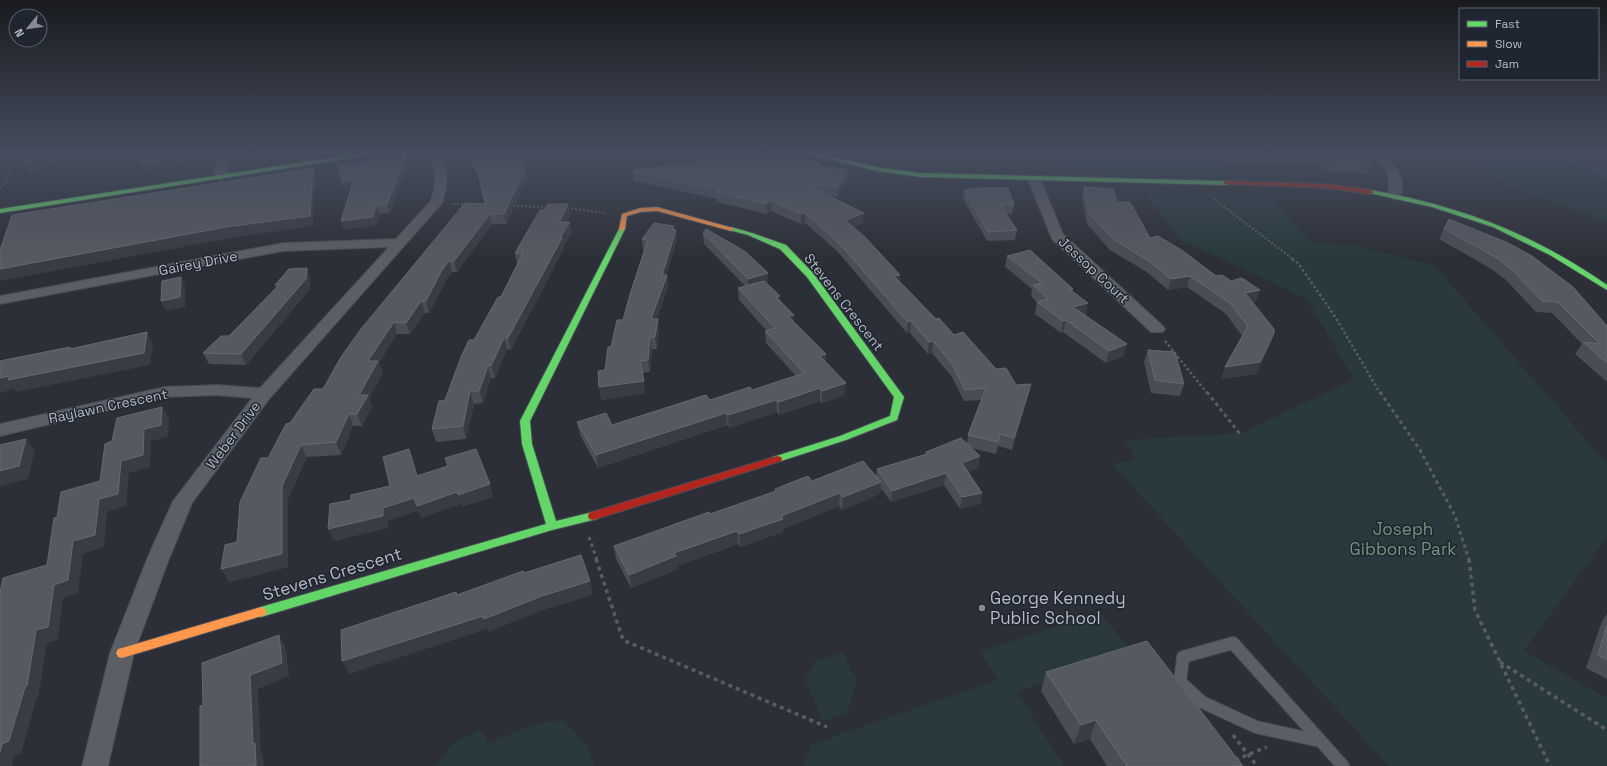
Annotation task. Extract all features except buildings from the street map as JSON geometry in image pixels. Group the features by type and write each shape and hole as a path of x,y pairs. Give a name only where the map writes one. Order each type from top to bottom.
{"street":[{"path":"0,211 150,188"},
{"name":"Weber Drive","path":"95,766 122,653 158,559 183,501 264,394 436,203 442,188"},
{"name":"Jessop Court","path":"1038,188 1057,236 1157,329"},
{"path":"1339,188 1394,196 1452,211 1494,226 1546,249 1584,271 1607,288"},
{"path":"1394,196 1396,188"},
{"name":"Stevens Crescent","path":"122,653 583,518 843,438 894,418 899,397 810,275 783,247 750,234 657,209 640,210 624,215"},
{"path":"552,526 527,444 525,421 622,232 624,215"},
{"name":"Gairey Drive","path":"0,300 283,247 398,244"},
{"name":"Raylawn Crescent","path":"0,430 165,392 217,390 264,394"}],"lane":[{"path":"1320,741 1256,727 1202,702 1180,682 1184,657 1233,643 1343,766"}],"path":[{"path":"1199,188 1298,263 1334,315 1371,380 1420,450 1455,516 1471,565 1476,610 1550,766"},
{"path":"436,203 467,204"},
{"path":"506,206 552,208"},
{"path":"566,208 624,215"},
{"path":"1157,329 1167,344 1240,434"},
{"path":"583,518 623,640 826,727"},
{"path":"1500,662 1607,730"},
{"path":"1228,763 1294,735"}],"green space":[{"path":"1513,188 1607,188 1607,222"},
{"name":"Joseph Gibbons Park","path":"1143,191 1266,193 1313,244 1354,245 1434,265 1607,464 1607,536 1524,651 1607,698 1607,766 1389,766 1112,464 1135,459 1125,440 1242,433 1354,379 1307,299 1180,240"},
{"path":"1100,612 1132,652 1017,692 1064,766 803,766 812,744 998,680 980,652"},
{"path":"842,652 857,680 847,714 823,721 805,679 816,661"},
{"path":"564,720 587,746 595,766 436,766 451,745 481,730 488,743 538,723"}],"traffic: fast":[{"path":"0,211 149,188"},
{"path":"1371,192 1434,205 1495,226 1553,253 1607,288"},
{"path":"552,526 527,444 525,421 622,229"},
{"path":"731,229 750,234 783,247 810,275 899,397 894,418 843,438 777,459"},
{"path":"261,612 552,526 593,516"}],"traffic: slow":[{"path":"622,229 624,215 640,210 657,209 731,229"},
{"path":"122,653 261,612"}],"traffic: jam":[{"path":"1340,188 1371,192"},
{"path":"593,516 777,459"}],"place":[{"name":"George Kennedy Public School","path":"982,608"}]}
